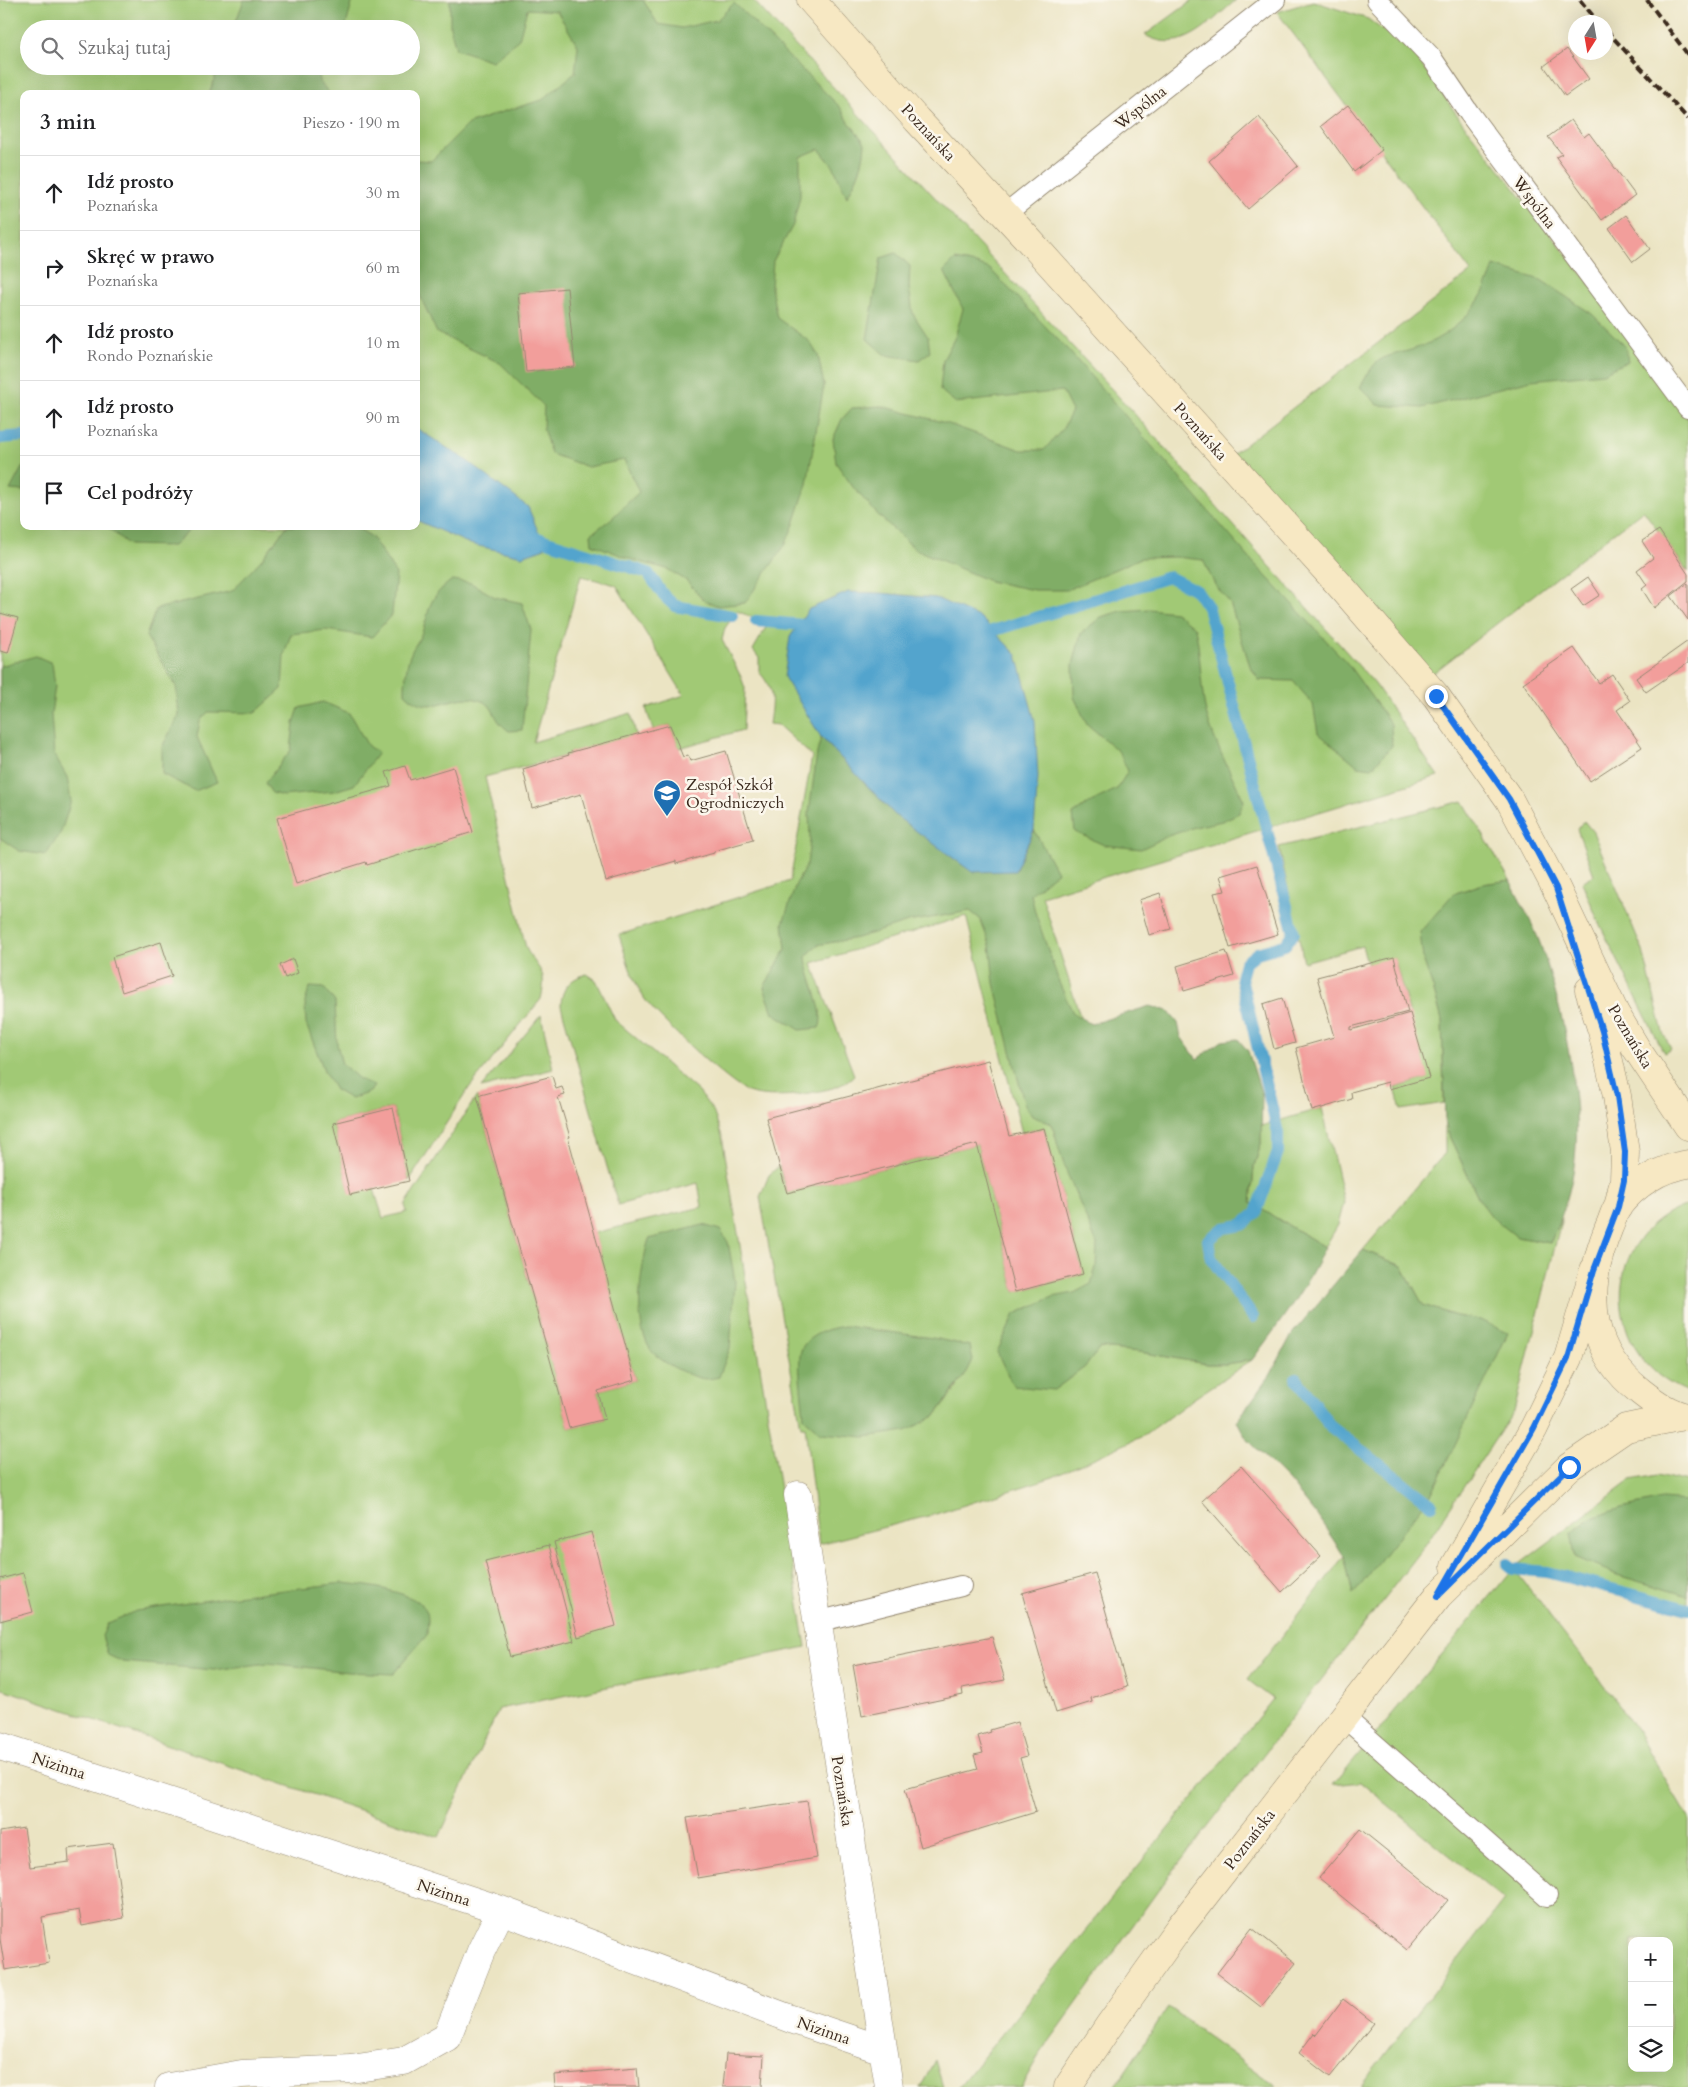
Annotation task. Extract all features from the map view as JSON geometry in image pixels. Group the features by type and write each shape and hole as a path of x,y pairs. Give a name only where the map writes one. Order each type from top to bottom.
{"main road":[{"name":"Poznańska","path":"811,0 917,120 1005,214 1345,591 1436,696 1509,799 1556,888 1615,1013 1688,1126"},
{"name":"Poznańska","path":"1438,1596 1534,1428 1568,1358 1594,1270 1618,1207 1624,1180 1625,1152 1617,1096 1602,1031 1556,888"},
{"path":"1618,1207 1646,1179 1675,1166 1688,1164"},
{"path":"1594,1270 1592,1300 1596,1326 1609,1358 1624,1379 1656,1404 1686,1416"},
{"name":"Poznańska","path":"1068,2087 1108,2027 1179,1928 1438,1596 1569,1467 1626,1428 1686,1416"}],"street":[{"name":"Poznańska","path":"798,1495 889,2087"},
{"name":"Nizinna","path":"0,1746 501,1910 791,2019 883,2050"},
{"path":"169,2087 242,2074 350,2069 404,2061 447,2037 481,1951 501,1910"}],"lane":[{"name":"Wspólna","path":"1005,214 1275,0"},
{"name":"Wspólna","path":"1377,0 1431,57 1469,113 1688,408"},
{"path":"817,1622 961,1586"},
{"path":"1344,1717 1547,1896"}],"green space":[{"path":"0,0 753,0 1130,409 1375,684 1438,776 1042,896 1153,1246 1006,1370 1013,1386 1071,1376 1085,1367 1100,1348 1140,1352 1207,1364 1226,1364 1252,1360 1193,1399 1145,1435 1053,1477 936,1514 819,1544 805,1426 801,1426 760,1197 769,1175 779,1166 787,1193 977,1144 1015,1292 1083,1274 1044,1128 1022,1133 966,916 812,963 854,1075 839,1086 802,1094 778,1096 748,1092 726,1077 693,1049 662,1019 644,998 633,976 619,935 790,881 812,756 778,725 769,724 770,690 759,672 759,658 753,650 768,624 737,611 725,628 722,640 745,688 743,730 679,748 670,725 653,730 646,708 684,695 616,585 581,576 533,742 631,713 636,735 485,777 526,948 541,971 543,989 541,999 469,1088 409,1181 393,1108 333,1123 350,1194 374,1189 383,1218 407,1212 405,1205 477,1096 569,1428 605,1419 598,1391 635,1380 594,1233 702,1207 698,1183 618,1205 561,1006 563,994 568,985 576,978 587,974 596,980 615,1020 699,1092 713,1111 722,1136 806,1647 499,1709 439,1837 0,1688","holes":["958,1386 935,1416 922,1423 942,1392"]},
{"path":"244,0 353,0 347,20 236,20"},
{"path":"450,0 643,0 658,24 682,28 717,20 734,3 840,107 865,143 859,171 847,197 833,166 819,149 800,157 800,196 793,225 773,261 771,287 777,318 809,341 818,355 824,385 807,484 794,524 785,545 745,603 718,606 703,600 687,581 667,569 633,560 592,544 591,534 611,519 639,492 624,460 588,467 551,454 543,428 544,406 500,363 437,333 420,296 420,160 431,161 468,124 542,100 575,73 578,46 557,11 527,9 519,39 492,61 456,49 450,27"},
{"path":"1193,0 1236,0 1206,26 1195,34 1183,39 1171,41 1158,40 1145,35"},
{"path":"1313,1 1368,19 1414,54 1460,119 1688,408 1688,572 1643,510 1423,681 1226,459 1471,272 1277,12"},
{"path":"216,75 318,75 319,81 327,90 210,90"},
{"path":"896,253 910,266 909,287 913,314 928,337 930,352 919,360 885,355 867,339 881,258"},
{"path":"955,260 990,269 1068,350 1252,561 1347,663 1391,724 1392,746 1372,768 1358,766 1318,733 1313,704 1293,681 1259,680 1250,666 1230,603 1215,585 1203,560 1176,557 1141,558 1067,590 1034,590 989,581 915,549 878,515 853,487 836,463 833,439 842,419 852,408 881,406 946,423 1021,450 1044,450 1062,430 1072,411 1062,391 956,403 940,390 943,360 955,337 963,309 944,271"},
{"path":"1494,266 1541,280 1592,314 1625,346 1628,361 1603,373 1531,380 1422,408 1378,405 1360,387 1374,365 1388,356 1429,343 1442,336 1465,318 1482,294"},
{"path":"20,472 20,491 10,490"},
{"path":"111,530 190,530 173,546 129,545"},
{"path":"284,530 361,530 372,537 396,574 392,614 372,637 326,630 291,634 284,655 282,689 255,713 208,712 200,721 197,737 217,782 195,791 162,774 162,747 179,715 176,686 146,636 156,609 232,591 262,559"},
{"path":"452,580 471,583 495,597 522,603 531,630 522,730 509,731 500,723 487,704 473,698 425,705 415,701 405,693 408,661 424,628 430,606 437,594"},
{"path":"1149,609 1175,612 1195,628 1203,698 1208,719 1216,742 1244,801 1239,813 1222,821 1168,836 1141,849 1104,845 1075,832 1073,814 1091,802 1117,789 1128,771 1119,752 1087,724 1074,697 1073,665 1081,633 1101,617 1121,611"},
{"path":"36,656 52,663 55,686 51,714 54,755 67,777 71,801 61,832 46,855 19,851 0,838 0,666"},
{"path":"323,702 349,713 368,746 378,753 354,785 334,791 283,796 272,793 265,783 291,750 294,723 299,708"},
{"path":"821,737 896,816 1015,871 1034,830 1057,872 1031,894 1035,912 1060,985 1073,1013 1091,1024 1150,1006 1168,1011 1178,1023 1181,1037 1197,1059 1222,1041 1238,1039 1248,1051 1262,1095 1261,1144 1254,1166 1251,1203 1325,1247 1301,1291 1252,1360 1226,1364 1207,1364 1140,1352 1100,1348 1085,1367 1054,1390 1013,1386 997,1352 1015,1314 1053,1297 1074,1293 1091,1284 1096,1267 1097,1244 1067,1173 1052,1124 1032,1116 1024,1103 994,983 990,945 980,919 970,911 908,922 857,938 817,945 806,957 819,1004 821,1022 819,1028 800,1030 773,1013 764,987 786,949 783,923 796,884 807,864 810,840 809,813"},
{"path":"1463,801 1510,880 1483,884 1453,894 1434,991 1442,1020 1444,1103 1401,1110 1395,1088 1428,1078 1394,958 1368,965 1362,946 1304,962 1279,847"},
{"path":"1584,821 1593,832 1643,951 1663,1033 1671,1049 1664,1053 1599,923 1582,882 1594,875 1577,829"},
{"path":"1510,880 1534,929 1549,970 1563,1023 1576,1107 1575,1159 1572,1181 1559,1223 1550,1243 1517,1237 1493,1218 1480,1201 1450,1138 1445,1122 1442,1020 1423,959 1420,932 1453,894 1483,884"},
{"path":"310,987 324,988 335,1002 337,1044 342,1064 358,1078 374,1086 370,1092 351,1099 335,1090 325,1073 306,1024 305,1002"},
{"path":"541,1015 553,1069 481,1088"},
{"path":"1322,1108 1344,1202 1338,1225 1325,1247 1251,1203 1254,1166 1261,1144 1261,1126"},
{"path":"1445,1122 1450,1138 1480,1201 1519,1237 1550,1243 1562,1218 1514,1411 1421,1551 1157,1892 1038,2057 1021,2087 959,2087 1273,1699 1248,1680 1344,1556 1353,1595 1480,1320 1456,1316 1423,1305 1402,1266 1363,1250 1445,1153"},
{"path":"1688,1205 1688,1392 1659,1376 1638,1353 1626,1326 1621,1297 1625,1269 1637,1242 1658,1220"},
{"path":"703,1225 720,1230 728,1242 735,1281 730,1348 719,1377 707,1379 681,1371 654,1354 645,1338 640,1310 641,1279 649,1239"},
{"path":"1363,1250 1402,1266 1423,1305 1456,1316 1480,1320 1508,1333 1431,1495 1353,1595 1344,1556 1316,1514 1289,1481 1246,1438 1237,1421 1271,1374 1292,1334"},
{"path":"845,1326 933,1338 970,1346 973,1360 967,1372 935,1416 906,1431 865,1437 821,1433 804,1418 800,1356 805,1343 810,1338 824,1331"},
{"path":"1657,1475 1688,1482 1688,1609 1547,1572 1514,1569 1625,1712 1688,1818 1688,2087 1360,2087 1504,1900 1360,1782 1333,1785 1513,1569 1631,1480"},
{"path":"1662,1499 1688,1501 1688,1596 1617,1575 1575,1557 1571,1533 1590,1519 1621,1508"},
{"path":"343,1583 389,1590 402,1594 422,1605 427,1612 427,1635 393,1674 348,1672 268,1663 214,1670 123,1662 108,1655 102,1636 108,1623 136,1611 235,1596"},
{"path":"1168,2007 1277,2087 1115,2087"},
{"path":"935,2060 943,2087 920,2087"}],"water":[{"path":"420,431 466,460 528,507 545,548 522,556 470,544 420,522"},
{"path":"848,592 936,598 981,618 1017,655 1035,721 1038,777 1034,830 1015,871 972,872 896,816 821,737 784,677 790,637 809,609"}],"building":[{"path":"1567,49 1568,60 1575,60 1589,79 1565,96 1544,66"},
{"path":"1348,105 1382,150 1354,172 1321,126"},
{"path":"1259,117 1298,166 1248,209 1209,161"},
{"path":"1571,120 1584,137 1589,133 1635,195 1602,220 1556,157 1562,154 1548,137"},
{"path":"1626,215 1650,249 1633,262 1609,228"},
{"path":"567,288 575,367 526,372 518,293"},
{"path":"1659,530 1688,574 1688,581 1654,608 1642,589 1647,585 1637,570 1653,558 1642,541"},
{"path":"1588,577 1600,595 1583,606 1571,589"},
{"path":"1688,583 1688,620 1671,596"},
{"path":"0,613 18,618 8,653 0,651"},
{"path":"1688,641 1688,663 1646,692 1636,678"},
{"path":"1574,648 1599,683 1612,674 1621,687 1630,701 1617,710 1642,747 1590,781 1523,683"},
{"name":"Zespół Szkół Ogrodniczych","path":"670,725 683,757 688,755 690,761 726,751 753,840 676,864 676,861 606,881 581,794 532,808 523,769 569,755 568,753"},
{"path":"405,766 410,780 453,767 473,832 367,865 366,862 296,884 277,818 391,786 386,772"},
{"path":"1257,865 1278,934 1230,948 1214,893 1225,891 1220,876"},
{"path":"1160,893 1171,929 1149,935 1139,900"},
{"path":"161,942 172,976 122,992 112,957"},
{"path":"1226,951 1234,976 1184,991 1177,966"},
{"path":"1394,957 1408,1012 1351,1027 1351,1030 1410,1013 1429,1078 1389,1089 1388,1082 1351,1092 1352,1099 1312,1111 1296,1048 1334,1037 1317,977"},
{"path":"293,959 298,973 285,978 280,965"},
{"path":"1282,998 1295,1043 1274,1049 1263,1004"},
{"path":"988,1060 1009,1136 1044,1128 1083,1274 1015,1292 977,1144 787,1193 766,1118"},
{"path":"552,1076 556,1089 562,1087 565,1095 558,1097 635,1380 598,1391 605,1419 569,1428 477,1096"},
{"path":"393,1108 409,1181 350,1195 333,1123"},
{"path":"1241,1466 1321,1556 1282,1592 1202,1501"},
{"path":"591,1532 616,1626 578,1637 554,1542"},
{"path":"549,1545 574,1641 510,1657 485,1561"},
{"path":"23,1573 33,1612 0,1621 0,1579"},
{"path":"1095,1573 1127,1687 1091,1698 1092,1702 1056,1713 1022,1593"},
{"path":"992,1637 1005,1680 962,1688 963,1695 862,1716 853,1665"},
{"path":"1017,1722 1027,1756 1020,1758 1036,1812 921,1847 905,1789 978,1769 974,1755 983,1753 978,1736 991,1732 990,1730"},
{"path":"807,1801 817,1858 698,1878 687,1818"},
{"path":"24,1828 30,1867 69,1862 68,1849 113,1843 124,1918 82,1926 79,1910 42,1917 49,1963 5,1970 0,1939 0,1832"},
{"path":"1360,1829 1448,1900 1407,1950 1319,1878"},
{"path":"1252,1928 1296,1963 1261,2007 1217,1973"},
{"path":"1343,1999 1374,2023 1330,2077 1299,2053 1314,2033 1316,2035"},
{"path":"726,2054 764,2056 762,2087 723,2087"},
{"path":"637,2068 639,2087 555,2087 554,2075"}],"waterway":[{"path":"0,438 20,436"},
{"path":"525,534 648,573 664,596 675,606 732,616"},
{"path":"979,635 1169,577 1197,591 1208,607 1294,933 1285,945 1257,953 1245,963 1241,978 1278,1133 1278,1152 1256,1213 1242,1225 1224,1228 1208,1240 1211,1258 1253,1317"},
{"path":"756,621 815,626"},
{"path":"1296,1378 1331,1427 1432,1505"},
{"path":"1507,1564 1513,1569 1547,1572 1688,1609"}],"railway":[{"path":"1580,0 1592,15"},
{"path":"1647,0 1688,55"},
{"path":"1613,38 1688,119"}],"place":[{"name":"Zespół Szkół Ogrodniczych","path":"667,817"}],"route":[{"path":"1436,696 1509,799 1556,888 1602,1031 1617,1096 1625,1152 1624,1180 1618,1207 1594,1270 1568,1358 1534,1428 1438,1596 1569,1467"}]}
